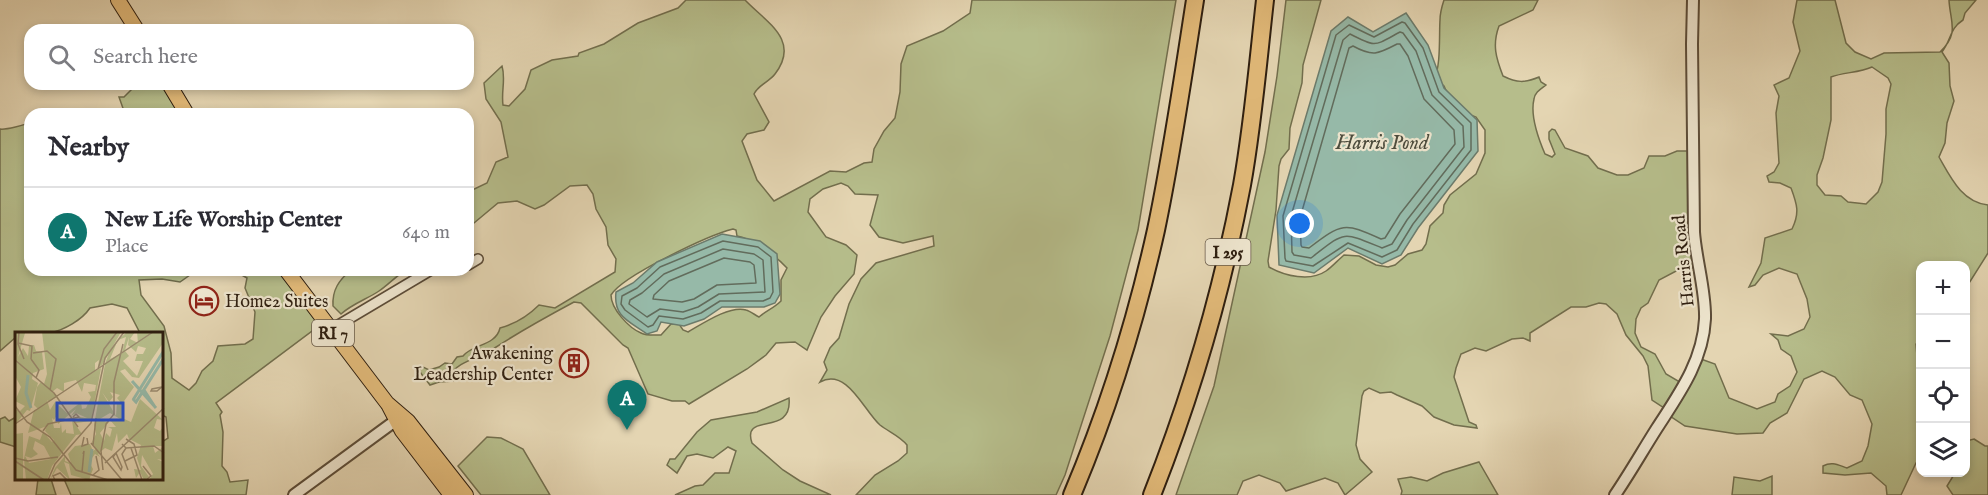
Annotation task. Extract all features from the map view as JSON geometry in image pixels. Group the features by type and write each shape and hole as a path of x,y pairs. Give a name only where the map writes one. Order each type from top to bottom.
{"highway":[{"path":"1072,493 1110,395 1143,282 1168,167 1195,0"},
{"name":"I 295","path":"1152,495 1197,369 1223,272 1242,184 1254,103 1265,0"},
{"path":"1161,495 1182,435 1197,369"}],"main road":[{"path":"118,0 133,24"},
{"path":"173,90 183,108"},
{"name":"RI 7","path":"290,276 387,403 408,421 466,495"},
{"name":"RI 7","path":"387,403 395,421 451,495"}],"street":[{"name":"Harris Road","path":"1615,495 1677,399 1699,356 1703,341 1705,316 1695,255 1694,232 1693,0"},
{"path":"474,261 478,259"},
{"path":"330,330 421,276"},
{"path":"294,495 395,421"}],"green space":[{"path":"686,0 745,0 778,32 784,51 782,62 775,74 754,94 769,122 764,130 747,134 742,141 757,180 774,201 830,171 846,172 864,163 872,162 874,149 884,131 895,118 900,92 901,64 907,46 943,31 970,13 972,0 1176,0 1138,230 1110,336 1065,475 1056,495 856,495 875,475 907,453 907,445 874,419 847,385 839,380 830,379 820,382 827,370 824,362 830,348 839,338 849,304 861,279 876,263 934,246 933,236 903,243 879,237 870,225 878,195 855,194 848,186 841,183 823,189 810,199 808,212 826,237 846,245 857,255 854,274 821,317 807,350 795,342 776,343 766,355 747,369 689,404 685,401 672,401 648,394 628,348 581,303 574,302 458,367 450,376 453,381 430,385 420,372 421,366 429,370 445,363 452,364 457,357 489,342 498,334 500,328 521,319 539,305 555,308 615,272 616,259 608,245 606,227 587,185 570,186 535,209 517,201 498,203 474,223 474,189 487,183 496,162 508,157 501,122 486,99 484,83 502,66 503,105 509,106 525,89 531,70 552,60 578,56 579,53 604,44 638,23 678,8","holes":["733,229 736,230 737,236 764,249 787,268 781,280 781,301 759,317 746,310 732,310 688,332 683,330 679,324 671,324 661,335 646,335 636,331 617,312 611,295 618,287 648,267 721,233"]},
{"path":"1286,0 1321,0 1303,65 1302,83 1290,128 1289,149 1281,159 1279,166 1269,267 1282,273 1305,277 1326,271 1344,255 1359,256 1376,265 1388,267 1395,265 1408,254 1422,250 1426,244 1430,226 1443,213 1444,205 1450,195 1476,174 1485,153 1485,130 1476,117 1463,112 1451,102 1444,86 1434,78 1438,67 1440,17 1444,0 1538,0 1533,10 1499,26 1495,45 1503,76 1521,81 1539,77 1546,85 1536,94 1533,105 1536,127 1545,154 1552,157 1555,154 1549,139 1549,132 1552,129 1555,130 1565,148 1588,156 1598,168 1617,175 1628,175 1644,168 1649,156 1665,156 1677,151 1692,151 1698,268 1678,270 1659,280 1648,303 1641,308 1636,319 1635,333 1641,347 1655,354 1666,374 1683,384 1698,358 1715,364 1729,398 1757,409 1775,402 1778,394 1790,386 1797,372 1791,356 1781,349 1778,340 1771,334 1788,336 1804,329 1810,317 1807,299 1797,274 1779,268 1763,275 1755,285 1749,287 1761,263 1765,238 1792,229 1797,213 1791,188 1780,183 1769,182 1767,176 1774,172 1779,163 1776,113 1779,96 1774,85 1789,78 1800,51 1793,22 1797,0 1835,0 1846,43 1855,52 1871,59 1884,53 1940,52 1947,44 1942,52 1949,63 1950,86 1954,101 1947,123 1945,143 1939,157 1953,181 1964,194 1979,203 1988,205 1988,253 1970,282 1970,261 1916,261 1916,463 1901,495 1887,495 1886,486 1871,473 1845,475 1823,473 1823,466 1829,464 1847,468 1862,461 1868,446 1872,424 1862,400 1850,395 1835,377 1822,371 1804,379 1787,413 1770,423 1763,433 1737,434 1685,426 1652,400 1648,366 1643,356 1626,335 1617,314 1606,304 1599,303 1586,307 1571,307 1530,333 1530,341 1523,338 1512,339 1486,351 1475,348 1461,354 1454,377 1469,422 1477,428 1454,425 1434,417 1422,406 1391,392 1380,393 1369,388 1364,391 1356,445 1360,459 1372,472 1345,495 1338,483 1325,478 1286,491 1280,483 1259,475 1243,481 1237,495 1176,495 1214,386 1265,152","holes":["1872,67 1888,78 1891,84 1886,109 1882,182 1878,192 1866,204 1848,202 1841,196 1825,195 1817,185 1817,175 1831,120 1831,77"]},
{"path":"1949,0 1976,0 1965,13 1963,20 1958,23 1952,33"},
{"path":"131,90 175,90 185,108 123,108 119,97 124,97"},
{"path":"24,124 24,276 188,276 180,282 162,279 139,280 141,295 164,326 171,353 172,378 189,390 196,383 202,371 213,361 218,346 245,344 253,339 255,312 245,288 247,278 244,276 292,276 324,322 216,403 222,412 220,415 223,432 222,466 230,482 248,480 246,495 71,495 64,480 164,480 164,441 168,438 164,416 164,332 139,332 127,308 112,304 90,308 78,320 55,332 15,332 15,338 0,351 0,129"},
{"path":"345,276 398,276 379,291 341,314 333,306 335,290"},
{"path":"789,398 788,410 783,417 754,428 751,434 752,443 783,470 800,481 831,495 675,495 703,485 715,473 729,473 736,451 728,447 713,458 697,454 687,456 677,473 667,465 670,459 675,459 697,432 711,420 757,412"},
{"path":"5,417 9,421 15,418 15,447 0,442 0,419"},
{"path":"487,437 501,438 523,449 550,495 481,495 458,466"},
{"path":"1974,439 1988,446 1988,495 1953,495 1947,486 1953,477 1970,477 1970,440"},
{"path":"1479,462 1498,495 1401,495 1398,479 1411,477 1427,481 1443,473"},
{"path":"1772,476 1772,495 1732,495 1734,477 1760,481"},
{"path":"38,480 51,480 56,495 36,495"}],"water":[{"name":"Harris Pond","path":"1406,13 1428,45 1444,88 1477,120 1478,151 1418,228 1401,255 1382,264 1348,248 1314,273 1279,265 1277,215 1331,31 1348,17 1373,32"},
{"path":"722,234 760,241 777,254 780,294 775,303 764,307 722,307 704,319 684,326 661,322 657,331 647,334 624,318 617,307 616,292 633,283 657,262"}],"place":[{"name":"Home2 Suites","path":"204,301"},
{"name":"Awakening Leadership Center","path":"574,363"},
{"name":"New Life Worship Center","path":"627,430"}]}
